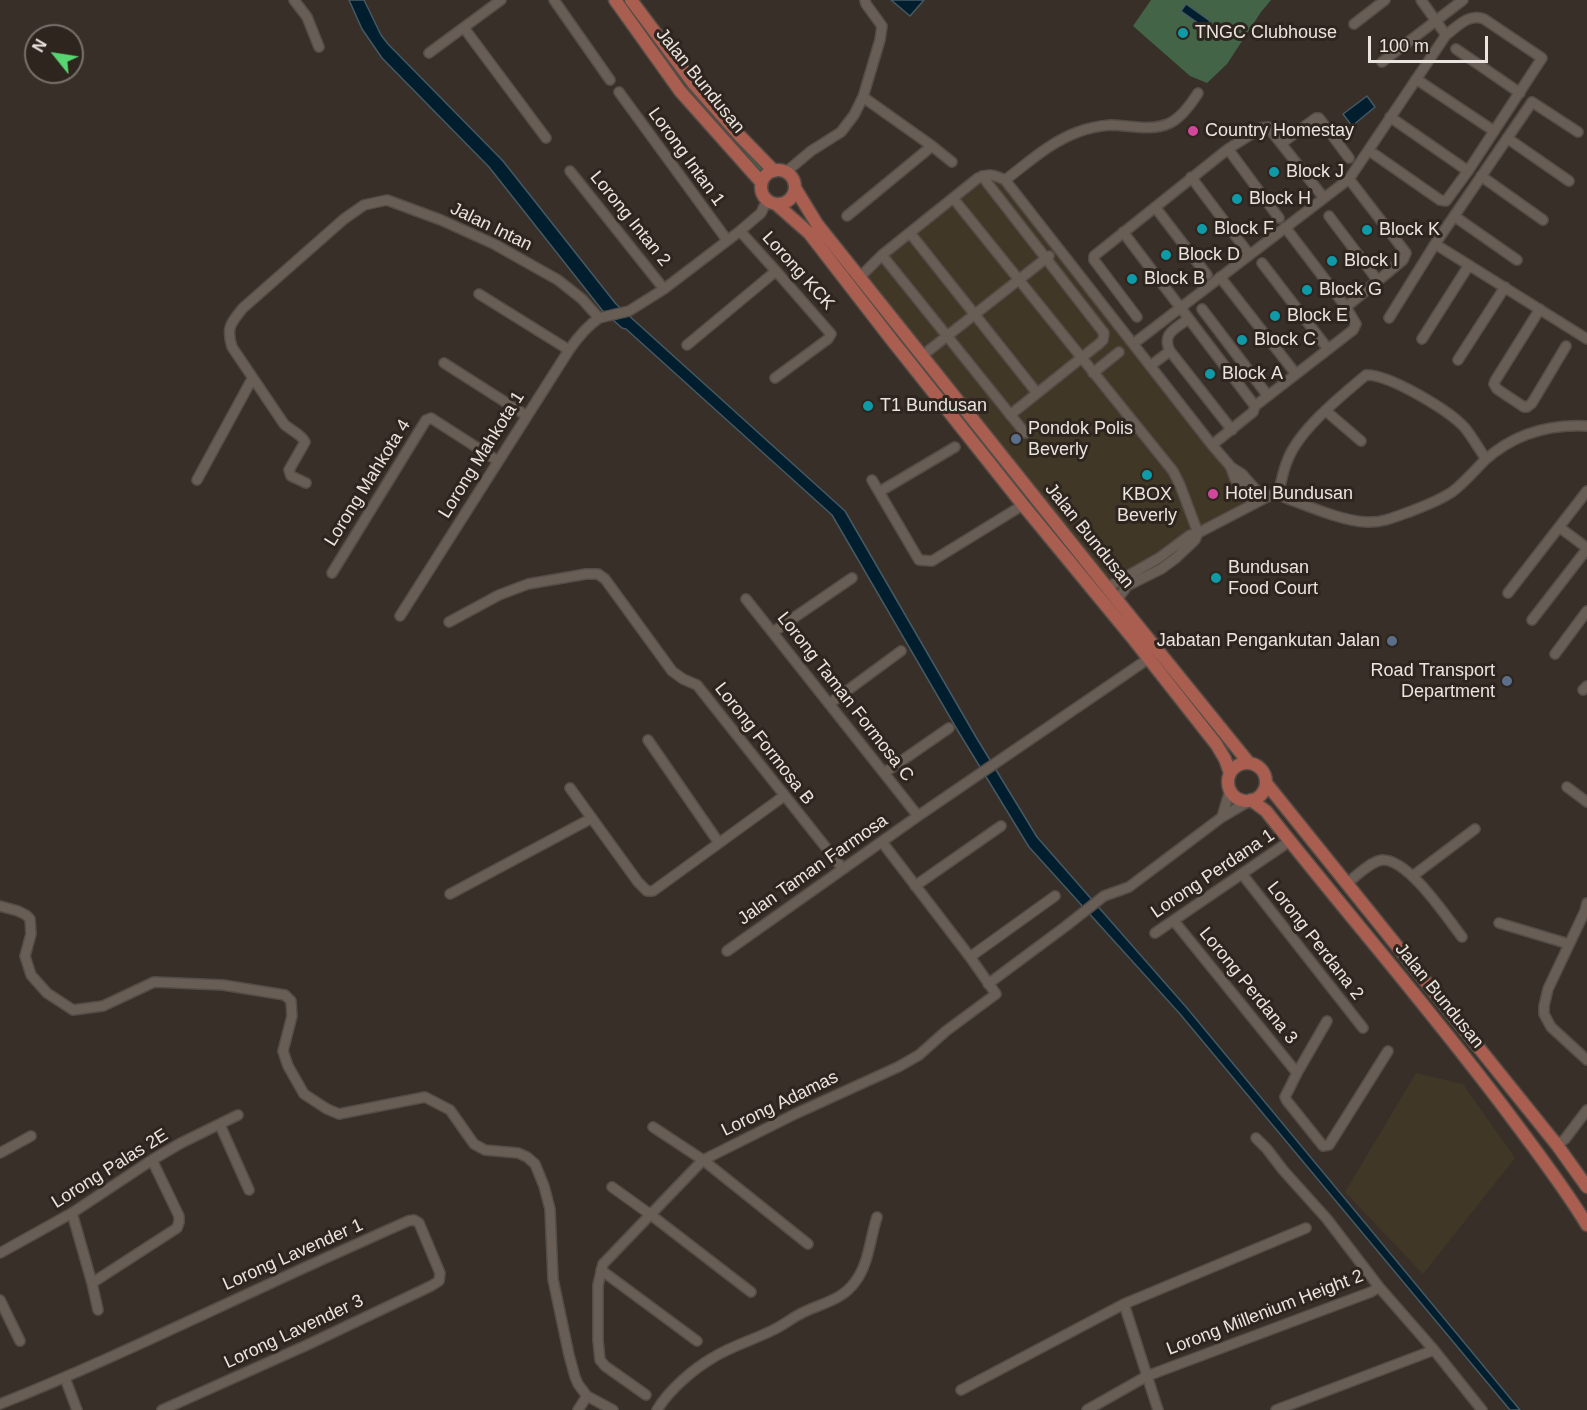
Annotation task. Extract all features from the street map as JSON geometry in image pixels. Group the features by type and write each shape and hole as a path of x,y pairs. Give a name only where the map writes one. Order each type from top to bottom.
{"main road":[{"name":"Jalan Bundusan","path":"615,0 680,91 761,182"},
{"name":"Jalan Bundusan","path":"631,0 693,83 739,135 780,171"},
{"path":"780,171 793,179 795,188 791,198 781,204 771,202 761,192 761,182 768,173 780,171"},
{"name":"Jalan Bundusan","path":"795,188 818,224 1117,600 1249,763 1261,769 1266,783 1557,1145 1587,1188"},
{"name":"Jalan Bundusan","path":"771,202 809,233 1023,505 1216,744 1230,773 1228,784 1230,790 1239,799 1251,800 1266,811 1420,998 1544,1162 1587,1225"},
{"path":"1108,587 1108,598 1135,641"},
{"path":"1230,773 1238,765 1249,763"},
{"path":"1251,800 1263,792 1266,783"}],"street":[{"path":"294,0 307,17 319,47"},
{"path":"429,53 501,0"},
{"path":"554,0 610,80"},
{"path":"780,171 841,132 854,115 880,40 882,26 865,0"},
{"path":"1354,24 1385,0"},
{"path":"1421,0 1446,34"},
{"path":"1382,62 1462,0"},
{"path":"1133,344 1349,178 1446,34 1469,18 1479,17 1542,58 1449,199 1443,201 1374,154"},
{"path":"464,28 546,138"},
{"path":"1456,49 1520,93"},
{"path":"1416,79 1494,131"},
{"name":"Lorong Intan 1","path":"619,92 727,240"},
{"path":"1005,180 1053,144 1077,132 1109,125 1155,127 1169,123 1179,117 1198,93"},
{"path":"862,97 952,162"},
{"path":"1389,318 1435,244 1532,102 1578,132"},
{"path":"1390,117 1468,171"},
{"path":"1282,143 1319,118 1349,158"},
{"path":"1137,317 1094,260 1094,256 1228,148 1261,128 1268,127 1324,198"},
{"path":"1507,138 1569,181"},
{"path":"847,216 932,146"},
{"path":"1228,148 1280,218"},
{"name":"Lorong Intan 2","path":"570,171 664,289"},
{"path":"860,277 882,255 982,176 996,175 1005,180 1212,445 1231,467 1242,474 1258,501"},
{"path":"982,176 1104,333 1100,343 1010,415"},
{"path":"1481,176 1543,220"},
{"path":"1191,177 1249,254"},
{"path":"1346,306 1403,260 1406,253 1349,178"},
{"path":"953,198 1173,471 1180,485 1198,533 1195,540 1176,558 1127,586 1117,600"},
{"name":"Jalan Intan","path":"252,379 232,347 228,335 231,323 243,308 344,219 364,206 387,200 441,220 494,244 558,280 603,317"},
{"path":"603,317 629,311 664,289 740,231 771,202"},
{"path":"1155,207 1207,274"},
{"path":"1329,216 1378,281"},
{"path":"1454,216 1517,260"},
{"path":"1212,445 1253,412 1255,406 1355,327 1355,321 1346,306 1285,227"},
{"name":"Lorong KCK","path":"740,231 831,334 828,339 775,378"},
{"path":"1123,232 1255,406"},
{"path":"910,233 1037,393"},
{"path":"1435,244 1587,339"},
{"path":"923,355 1058,248"},
{"path":"882,255 1025,433"},
{"path":"1262,263 1328,349"},
{"path":"1422,339 1469,265"},
{"path":"687,345 776,271"},
{"path":"1220,277 1296,374"},
{"path":"1458,360 1505,287"},
{"path":"479,294 569,350"},
{"path":"1202,309 1268,396"},
{"path":"1540,309 1494,384 1497,389 1527,407 1532,403 1566,346"},
{"name":"Lorong Mahkota 1","path":"400,616 569,350 588,325 603,317"},
{"path":"1188,319 1169,334 1167,343 1170,351 1232,430"},
{"path":"1150,366 1170,351"},
{"path":"1093,373 1119,352"},
{"path":"444,363 527,416"},
{"path":"1278,495 1288,458 1303,433 1366,375 1383,378 1446,412 1465,429 1486,459"},
{"path":"197,480 252,379 284,424 302,437 304,442 290,470 291,476 306,483"},
{"path":"1326,411 1361,441"},
{"name":"Lorong Mahkota 4","path":"332,573 426,420 431,418 498,461"},
{"path":"1108,587 1159,558 1190,535 1271,495 1278,495 1352,521 1374,523 1385,521 1434,502 1450,493 1486,459 1509,443 1526,435 1560,426 1587,426"},
{"path":"879,492 954,447"},
{"path":"872,480 919,560 933,561 1023,505"},
{"path":"1508,593 1587,491"},
{"path":"1532,620 1587,548 1559,527"},
{"name":"Lorong Formosa B","path":"449,622 509,590 528,584 597,573 604,579 672,671 697,685 843,869"},
{"path":"773,632 852,578"},
{"name":"Lorong Taman Formosa C","path":"746,599 918,816"},
{"path":"1555,654 1587,611"},
{"path":"829,704 901,651"},
{"name":"Jalan Taman Farmosa","path":"727,951 1148,658"},
{"path":"884,773 949,728"},
{"path":"648,740 719,843"},
{"path":"1567,787 1587,802"},
{"path":"570,788 646,891 653,891 784,796"},
{"path":"1222,818 1230,790"},
{"path":"882,842 988,984 1104,896 1129,887 1222,818 1251,800"},
{"path":"450,894 592,818"},
{"path":"915,886 1002,826"},
{"path":"1413,875 1475,829"},
{"name":"Lorong Perdana 1","path":"1155,933 1290,841"},
{"path":"1346,884 1375,862 1390,861 1413,875 1462,937"},
{"name":"Lorong Perdana 2","path":"1242,874 1363,1028"},
{"path":"970,957 1054,896"},
{"path":"1587,903 1548,989 1544,1006 1544,1014 1551,1027 1587,1060"},
{"path":"0,906 18,911 30,919 31,934 26,956 31,975 46,993 73,1010 103,1006 154,982 223,985 285,995 291,1001 292,1016 283,1051 288,1066 304,1094 339,1114 425,1097 450,1110 474,1144 485,1149 518,1153 527,1157 539,1174 550,1209 553,1279 569,1355 578,1384 587,1396 613,1410"},
{"name":"Lorong Perdana 3","path":"1174,921 1297,1073"},
{"path":"1499,923 1569,944"},
{"name":"Lorong Adamas","path":"601,1270 607,1259 703,1160 919,1055 946,1031 996,994 988,984"},
{"path":"1327,1021 1285,1097 1322,1145 1329,1145 1388,1051"},
{"path":"1557,1145 1565,1139 1587,1110"},
{"name":"Lorong Palas 2E","path":"0,1253 72,1213 181,1143 238,1114"},
{"path":"220,1125 249,1190"},
{"path":"653,1127 703,1160 808,1244"},
{"path":"1,1150 31,1136"},
{"path":"1256,1138 1327,1219 1379,1287"},
{"path":"92,1283 177,1228 179,1216 152,1160"},
{"path":"612,1187 751,1292"},
{"path":"72,1213 98,1310"},
{"path":"657,1410 681,1381 713,1357 770,1332 798,1315 828,1304 847,1292 862,1271 877,1217"},
{"name":"Lorong Lavender 1","path":"65,1378 408,1221 419,1222 440,1273 439,1281"},
{"path":"961,1390 1124,1304 1306,1228"},
{"path":"646,1395 600,1360 598,1285 601,1270 697,1341"},
{"name":"Lorong Lavender 3","path":"162,1410 307,1345 439,1281"},
{"name":"Lorong Millenium Height 2","path":"1088,1410 1147,1376 1371,1292 1379,1287 1482,1410"},
{"path":"0,1300 20,1341"},
{"path":"1124,1304 1158,1410"},
{"path":"1276,1410 1434,1350"},
{"path":"0,1404 65,1378 77,1410"},
{"path":"578,1410 587,1396"}],"shaded area":[{"path":"996,175 1256,498 1108,587 860,277 978,178"},
{"path":"1416,1073 1463,1084 1515,1158 1423,1274 1345,1192"}],"green space":[{"path":"622,0 626,0 766,165 758,172 745,153 679,77"},
{"path":"1151,0 1271,0 1227,64 1207,83 1190,76 1133,26"}],"water":[{"path":"349,0 364,0 381,35 388,44 503,161 616,304 845,511 976,737 1037,837 1187,1008 1520,1410 1510,1410 1180,1014 1029,847 958,731 832,515 602,310 489,167 382,58 362,29"},
{"path":"891,0 924,0 910,16"},
{"path":"1186,4 1210,21 1205,28 1181,11"},
{"path":"1367,96 1375,107 1352,126 1343,114"}],"place":[{"name":"TNGC Clubhouse","path":"1183,33"},
{"name":"Country Homestay","path":"1193,131"},
{"name":"Block J","path":"1274,172"},
{"name":"Block H","path":"1237,199"},
{"name":"Block F","path":"1202,229"},
{"name":"Block K","path":"1367,230"},
{"name":"Block D","path":"1166,255"},
{"name":"Block I","path":"1332,261"},
{"name":"Block B","path":"1132,279"},
{"name":"Block G","path":"1307,290"},
{"name":"Block E","path":"1275,316"},
{"name":"Block C","path":"1242,340"},
{"name":"Block A","path":"1210,374"},
{"name":"T1 Bundusan","path":"868,406"},
{"name":"Pondok Polis Beverly","path":"1016,439"},
{"name":"KBOX Beverly","path":"1147,475"},
{"name":"Hotel Bundusan","path":"1213,494"},
{"name":"Bundusan Food Court","path":"1216,578"},
{"name":"Jabatan Pengankutan Jalan","path":"1392,641"},
{"name":"Road Transport Department","path":"1507,681"}]}
